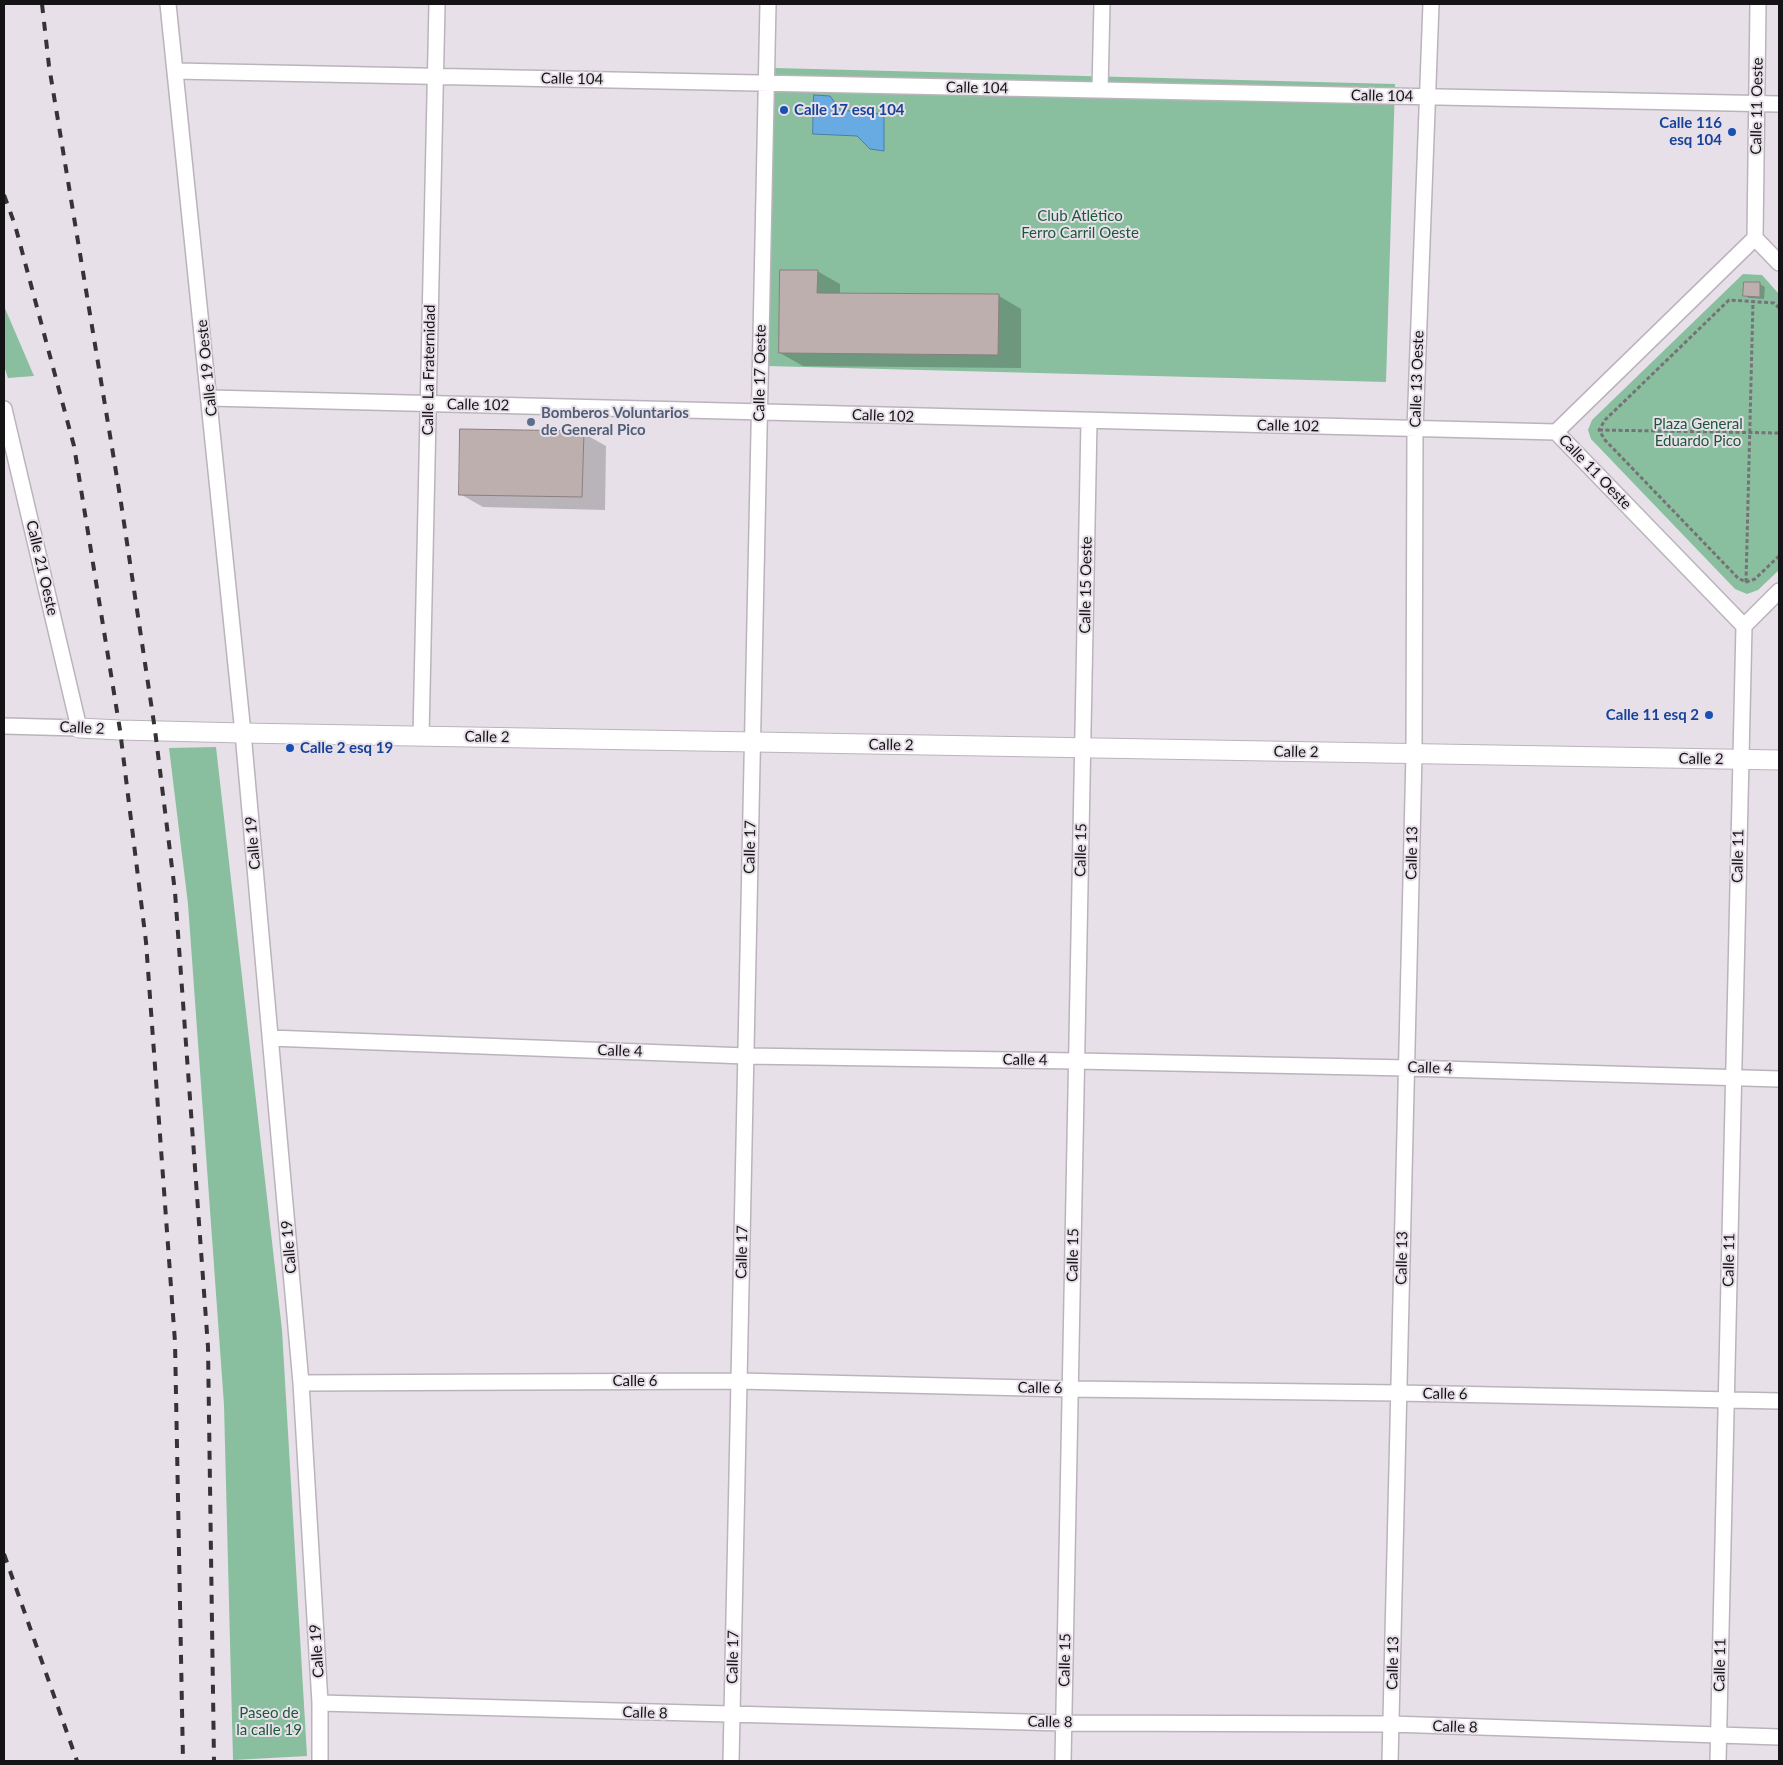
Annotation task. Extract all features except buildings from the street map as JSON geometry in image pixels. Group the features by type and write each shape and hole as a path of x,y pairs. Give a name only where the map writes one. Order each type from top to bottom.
{"street":[{"name":"Calle 19 Oeste","path":"168,4 244,733"},
{"name":"Calle La Fraternidad","path":"421,736 437,4"},
{"name":"Calle 17 Oeste","path":"753,742 768,4"},
{"path":"1100,90 1102,4"},
{"name":"Calle 13 Oeste","path":"1414,754 1415,429 1431,4"},
{"name":"Calle 11 Oeste","path":"1744,626 1556,432 1755,238 1758,4"},
{"name":"Calle 104","path":"175,71 1779,104"},
{"path":"1755,238 1779,264"},
{"name":"Calle 102","path":"210,398 1556,432"},
{"name":"Calle 21 Oeste","path":"4,409 79,728"},
{"name":"Calle 15 Oeste","path":"1083,748 1089,421"},
{"path":"1740,760 1744,626 1779,591"},
{"name":"Calle 2","path":"4,726 244,733 1779,760"},
{"name":"Calle 19","path":"244,733 300,1383 320,1703 320,1761"},
{"name":"Calle 17","path":"730,1761 753,742"},
{"name":"Calle 15","path":"1063,1761 1083,748"},
{"name":"Calle 13","path":"1390,1761 1414,754"},
{"name":"Calle 11","path":"1718,1761 1740,760"},
{"name":"Calle 4","path":"270,1038 746,1056 1407,1068 1779,1079"},
{"name":"Calle 6","path":"300,1383 739,1381 1070,1389 1399,1393 1779,1401"},
{"name":"Calle 8","path":"320,1703 1064,1723 1391,1724 1779,1738"}],"path":[{"path":"1599,430 1605,420 1729,300 1774,302 1779,308"},
{"path":"1746,582 1753,302"},
{"path":"1599,430 1779,433"},
{"path":"1599,430 1605,440 1738,578 1746,582 1755,579 1779,556"}],"green space":[{"name":"Club Atlético Ferro Carril Oeste","path":"775,68 1395,84 1386,382 766,366"},
{"name":"Plaza General Eduardo Pico","path":"1743,274 1762,275 1779,294 1779,570 1758,590 1747,594 1735,589 1591,439 1588,430 1592,420"},
{"path":"4,306 34,376 8,378 4,366"},
{"name":"Paseo de la calle 19","path":"216,747 282,1330 307,1756 233,1760 224,1405 188,904 169,748"}],"water":[{"path":"814,95 830,96 840,110 884,114 884,151 870,149 857,136 813,134"}],"railway":[{"path":"42,4 49,66 120,496 155,730 175,892 208,1347 214,1761"},
{"path":"4,195 15,225 74,446 120,730 146,942 175,1342 183,1761"},
{"path":"4,1554 77,1761"}],"place":[{"name":"Calle 17 esq 104","path":"784,110"},
{"name":"Calle 116 esq 104","path":"1732,132"},
{"name":"Bomberos Voluntarios de General Pico","path":"531,422"},
{"name":"Calle 11 esq 2","path":"1709,715"},
{"name":"Calle 2 esq 19","path":"290,748"}]}
